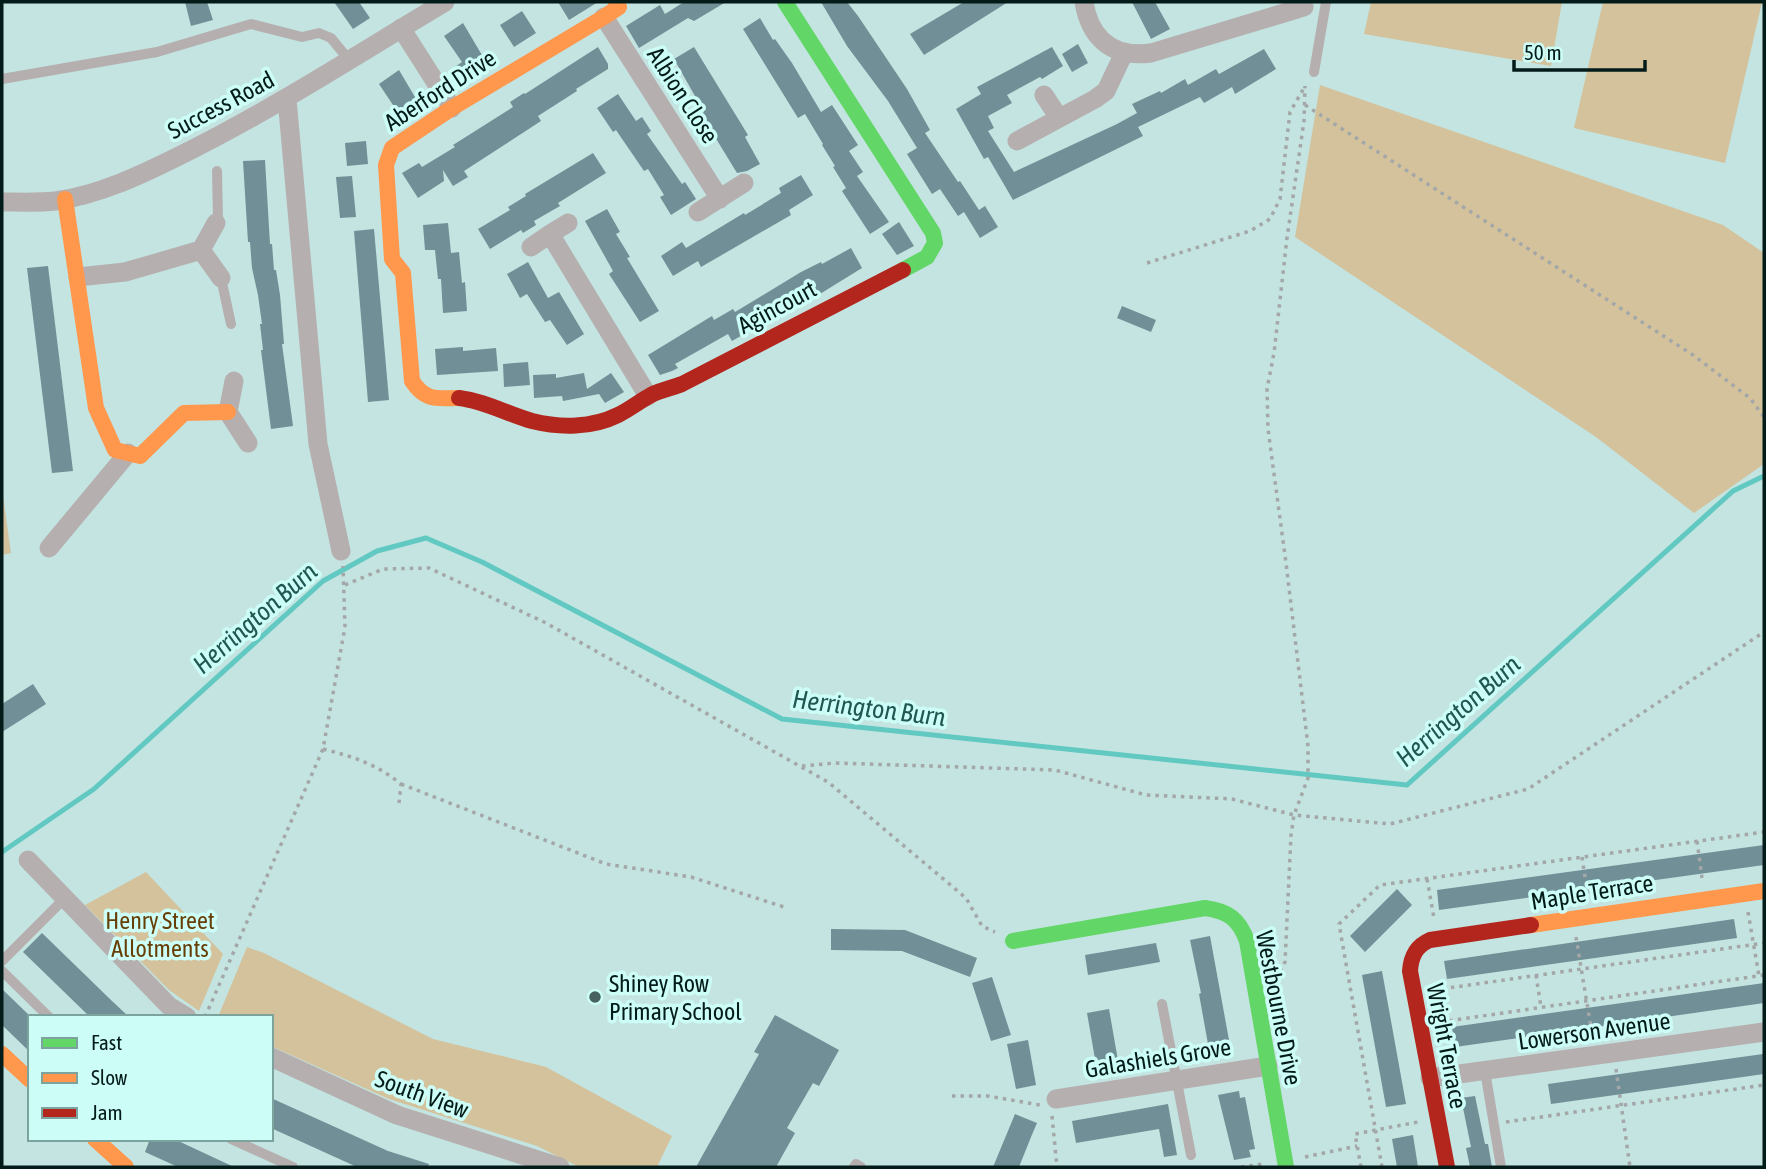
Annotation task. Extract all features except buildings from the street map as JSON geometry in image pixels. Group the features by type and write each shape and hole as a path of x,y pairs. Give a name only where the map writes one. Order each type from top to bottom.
{"street":[{"name":"Success Road","path":"2,202 65,199 122,182 160,165 287,99 445,2"},
{"name":"Agincourt","path":"418,391 426,398 468,398 530,420 554,424 594,424 614,418 648,396 682,384 927,257 935,243 933,233 785,2"},
{"path":"1084,2 1092,28 1111,48 1138,55 1304,7"},
{"name":"Aberford Drive","path":"418,391 412,382 403,273 392,259 386,165 392,148 617,7"},
{"name":"Albion Close","path":"617,7 720,199"},
{"path":"401,28 452,108"},
{"path":"1017,141 1106,91 1124,53"},
{"path":"1044,95 1059,118"},
{"path":"287,99 318,444 341,551"},
{"path":"698,212 744,183"},
{"path":"65,199 96,408 115,450 140,456 184,412 228,412"},
{"path":"78,277 125,272 201,250 216,223"},
{"path":"531,247 568,223"},
{"path":"550,234 648,396"},
{"path":"201,250 221,278"},
{"path":"234,381 228,412 248,443"},
{"path":"49,548 128,453"},
{"path":"28,860 169,1006 184,1015"},
{"name":"Maple Terrace","path":"1432,940 1764,891"},
{"name":"Westbourne Drive","path":"1013,941 1188,910 1218,910 1232,916 1242,926 1247,941 1286,1164"},
{"name":"Wright Terrace","path":"1432,940 1417,948 1410,958 1410,971 1447,1167"},
{"name":"Lowerson Avenue","path":"1430,1078 1764,1032"},
{"path":"2,1054 28,1078"},
{"name":"South View","path":"273,1058 397,1115 549,1165"},
{"name":"Galashiels Grove","path":"1056,1099 1268,1066"},
{"path":"105,1142 126,1167"}],"lane":[{"path":"1314,72 1326,2"},
{"path":"2,79 157,52 251,24 302,37 319,33 331,38 349,60"},
{"path":"216,223 218,172"},
{"path":"221,278 231,324"},
{"path":"2,961 65,898"},
{"path":"2,971 47,1015"},
{"path":"1162,1004 1191,1155"},
{"path":"1485,1071 1501,1167"},
{"path":"235,1141 293,1167"},
{"path":"854,1167 856,1164 861,1167"}],"path":[{"path":"1147,263 1250,231 1270,219 1280,199 1290,112 1314,72"},
{"path":"1258,1005 1285,962 1291,835 1294,815 1308,778 1308,746 1268,429 1267,389 1274,353 1305,105 1305,86"},
{"path":"1305,105 1693,355 1750,398 1764,418"},
{"path":"345,585 383,569 429,568 546,623 828,782 966,898 982,926 1013,941"},
{"path":"206,1015 323,749 345,626 344,574"},
{"path":"802,766 835,763 1055,769 1146,794 1232,799 1294,815 1390,824 1528,789 1764,632"},
{"path":"323,749 354,757 382,769 401,785 606,864 691,877 784,908"},
{"path":"399,803 401,785"},
{"path":"1697,841 1705,899"},
{"path":"1582,857 1591,915"},
{"path":"1427,878 1432,940"},
{"path":"1420,1025 1761,975 1745,894"},
{"path":"1573,918 1586,1001 1620,1104 1629,1167"},
{"path":"1414,993 1764,943"},
{"path":"1536,975 1541,1007"},
{"path":"1494,1124 1764,1085"},
{"path":"952,1096 988,1096 1052,1107 1057,1167"},
{"path":"1361,1167 1355,1134 1438,1118"},
{"path":"1286,1164 1357,1146"}],"green space":[{"path":"1371,2 1562,2 1551,66 1364,34"},
{"path":"1603,2 1762,2 1725,163 1574,128"},
{"path":"1320,85 1723,225 1764,253 1764,464 1694,513 1596,437 1295,237"},
{"path":"2,489 11,553 2,555"},
{"name":"Henry Street Allotments","path":"146,872 223,954 199,1011 169,990 85,905"},
{"path":"247,947 264,953 433,1039 546,1067 672,1136 657,1167 579,1167 537,1146 389,1099 273,1047 273,1015 219,1015"}],"waterway":[{"name":"Herrington Burn","path":"2,852 94,789 323,581 377,551 426,538 482,562 782,719 1407,785 1733,491 1764,476"}],"traffic: fast":[{"path":"785,2 933,233 935,243 927,257 903,270"},
{"path":"1013,941 1205,908 1232,917 1247,941 1286,1167"}],"traffic: slow":[{"path":"459,398 427,396 412,381 403,273 392,259 386,165 392,148 452,108 604,17 619,7 616,2"},
{"path":"65,199 96,408 115,450 140,456 184,413 228,412"},
{"path":"1531,925 1764,891"},
{"path":"2,1054 28,1078"},
{"path":"97,1141 126,1167"}],"traffic: jam":[{"path":"459,398 543,423 576,426 598,422 618,415 655,393 682,384 903,270"},
{"path":"1447,1167 1410,971 1413,956 1421,945 1430,940 1531,925"}],"place":[{"name":"Shiney Row Primary School","path":"595,997"}]}
